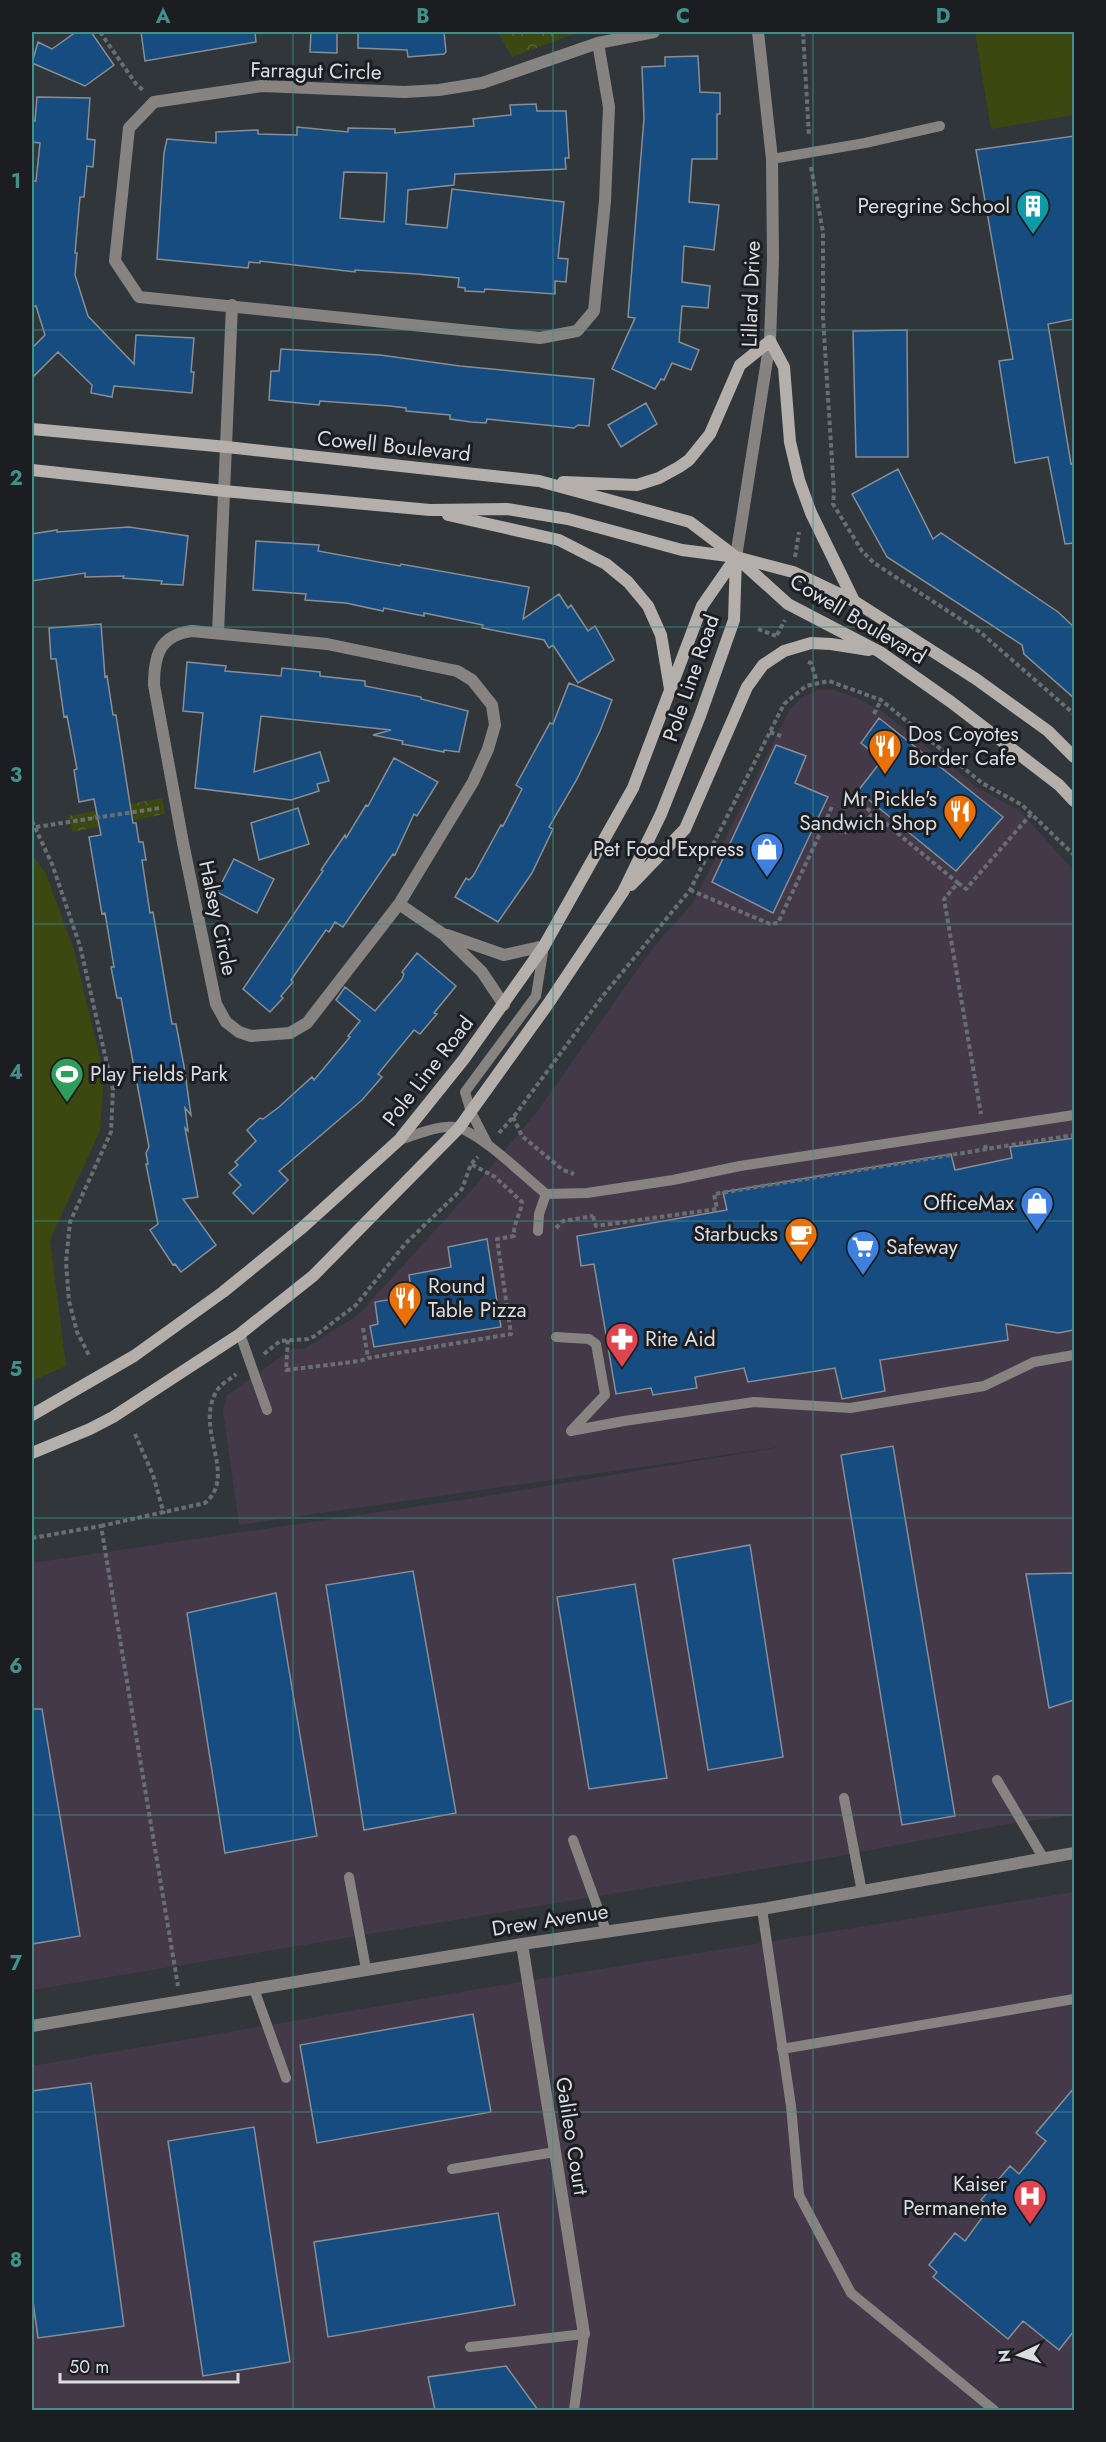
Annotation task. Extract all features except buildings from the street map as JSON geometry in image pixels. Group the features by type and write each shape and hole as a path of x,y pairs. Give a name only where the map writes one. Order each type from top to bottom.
{"main road":[{"path":"539,481 637,485 659,478 680,467 689,460 710,434 740,366 770,341 784,367 790,442 799,480 811,513 854,601"},
{"name":"Cowell Boulevard","path":"32,429 227,447 539,481 690,522 736,557 788,604 880,652 960,709 1059,785 1074,801"},
{"name":"Cowell Boulevard","path":"32,470 430,510 507,509 568,519 682,550 736,557 793,572 854,601 976,679 1048,731 1074,757"},
{"path":"430,510 559,540 606,564 628,582 648,606 661,635 670,690"},
{"name":"Pole Line Road","path":"32,1415 134,1356 223,1292 303,1227 399,1140 465,1059 544,946 633,788 702,606 736,557"},
{"name":"Pole Line Road","path":"32,1453 113,1417 240,1334 313,1276 459,1128 548,1004 623,892 661,814 700,716 734,620 736,557"},
{"path":"623,892 686,829 747,687 763,665 784,651 811,643 880,652"}],"street":[{"name":"Farragut Circle","path":"154,102 262,86 405,92 439,90 483,83 598,43 654,32"},
{"name":"Lillard Drive","path":"736,557 770,341 773,259 772,159 758,32"},
{"path":"154,102 129,128 116,261 139,297 540,338 577,331 594,311 605,201 609,106 598,43"},
{"path":"218,633 232,305"},
{"name":"Halsey Circle","path":"179,633 218,633 327,644 457,671 472,680 492,705 495,725 488,749 473,782 399,904 307,1023 290,1034 251,1036 239,1032 226,1022 216,1004 154,685 154,667 166,640 179,633"},
{"path":"399,904 443,934 482,972 504,1005"},
{"path":"443,934 504,955 544,946"},
{"name":"Drew Avenue","path":"32,2026 522,1944 762,1909 1074,1854"},
{"name":"Galileo Court","path":"522,1944 584,2334"}],"lane":[{"path":"772,159 940,126"},
{"path":"488,1145 471,1112 465,1092 536,996 544,946"},
{"path":"399,1140 444,1127 459,1128 488,1145 546,1194 587,1193 673,1180 740,1166 1074,1115"},
{"path":"538,1232 539,1214 546,1194"},
{"path":"240,1334 267,1410"},
{"path":"556,1337 589,1339 596,1344 606,1395 571,1431 754,1402 850,1408 984,1386 1034,1362 1074,1355"},
{"path":"997,1780 1044,1859"},
{"path":"844,1798 862,1892"},
{"path":"573,1840 606,1931"},
{"path":"349,1877 366,1970"},
{"path":"762,1909 790,2106 799,2195 851,2293 994,2410"},
{"path":"255,1989 286,2078"},
{"path":"782,2049 1074,1999"},
{"path":"452,2169 555,2152"},
{"path":"470,2347 584,2334 574,2410"}],"path":[{"path":"100,32 135,84 154,102"},
{"path":"803,32 812,180 823,232 823,317 833,504 862,551 874,562 980,632 1074,714"},
{"path":"758,629 776,636"},
{"path":"796,663 811,663 817,682"},
{"path":"32,1538 164,1514 205,1503 213,1496 220,1473 210,1437 210,1410 218,1388 280,1341 308,1339 315,1336 356,1305 405,1244 462,1189 471,1164 513,1117 602,997 690,890 784,704 792,695 806,686 829,681 881,700 982,783 1022,805 1074,855"},
{"path":"874,714 881,700"},
{"path":"770,732 781,736"},
{"path":"855,799 966,889 1031,813"},
{"path":"690,890 770,924 778,924 833,804"},
{"path":"36,827 176,805"},
{"path":"824,825 844,833 862,826 873,813"},
{"path":"32,821 52,864 80,946 112,1090 111,1132 70,1222 66,1262 69,1301 77,1332 90,1357"},
{"path":"958,883 944,899 986,1149 990,1148"},
{"path":"593,1216 596,1226 717,1209 714,1194 1074,1135"},
{"path":"288,1340 286,1370 360,1361 511,1334 497,1239 514,1236 513,1228 522,1202 495,1177 471,1164"},
{"path":"363,1328 368,1358"},
{"path":"135,1434 153,1475 164,1514"},
{"path":"101,1526 180,2002"}],"shaded area":[{"path":"817,690 833,690 857,698 883,712 978,788 1020,811 1074,871 1074,1815 1014,1823 834,1857 32,1990 32,1563 468,1499 786,1446 239,1525 223,1411 227,1395 292,1349 305,1349 359,1314 468,1194 536,1113 652,949 693,903 790,709 801,698"},
{"path":"1074,1892 1074,2410 32,2410 32,2066 478,1989"}],"green space":[{"path":"498,32 579,32 512,57"},
{"path":"975,32 1074,32 1074,115 991,129"},
{"path":"162,798 165,814 72,832 69,816"},
{"name":"Play Fields Park","path":"32,855 46,874 74,950 104,1075 100,1131 50,1240 66,1366 32,1381"}],"place":[{"name":"Peregrine School","path":"1033,235"},
{"name":"Dos Coyotes Border Cafe","path":"885,775"},
{"name":"Mr Pickle's Sandwich Shop","path":"960,840"},
{"name":"Pet Food Express","path":"767,878"},
{"name":"Play Fields Park","path":"67,1103"},
{"name":"OfficeMax","path":"1037,1232"},
{"name":"Starbucks","path":"801,1263"},
{"name":"Safeway","path":"863,1276"},
{"name":"Round Table Pizza","path":"405,1327"},
{"name":"Rite Aid","path":"622,1368"},
{"name":"Kaiser Permanente","path":"1030,2225"}]}
